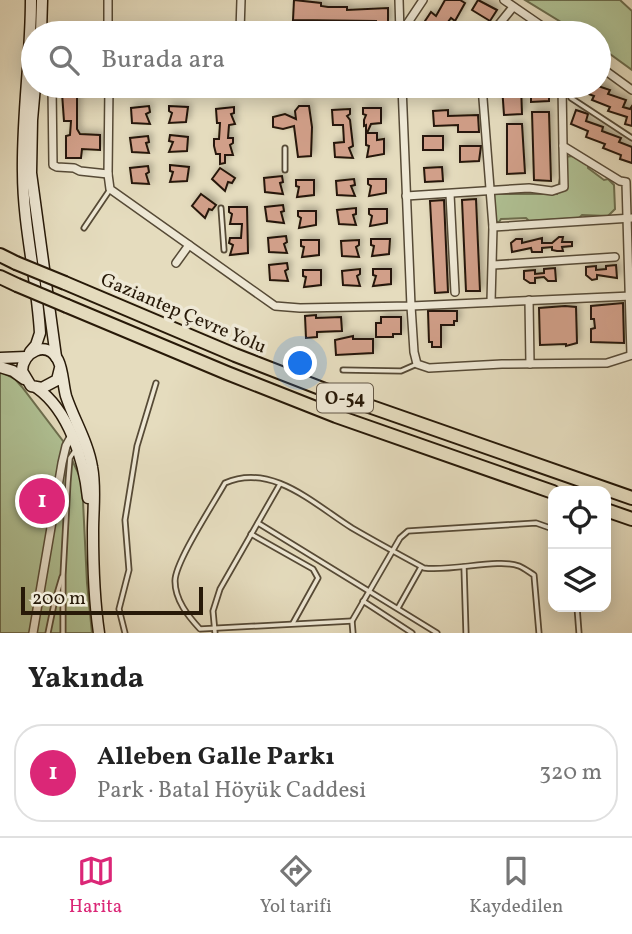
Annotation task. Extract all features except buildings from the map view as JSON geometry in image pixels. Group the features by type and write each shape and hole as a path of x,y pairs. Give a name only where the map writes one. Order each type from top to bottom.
{"highway":[{"name":"Gaziantep Çevre Yolu","path":"0,255 235,355 343,397 632,498"},
{"name":"Gaziantep Çevre Yolu","path":"0,277 336,416 548,490"},
{"path":"611,512 632,519"}],"main road":[{"path":"31,0 31,21"},
{"path":"41,21 42,0"},
{"path":"25,98 23,175 40,332 36,345 22,365 25,379"},
{"path":"34,98 31,173 56,357 66,397 86,443 92,467 94,598 99,633"},
{"path":"0,358 27,356 40,349 56,357"},
{"path":"0,367 13,371 49,397 71,437 87,490 93,544"},
{"path":"37,388 53,384 60,375 60,368"}],"street":[{"path":"108,0 108,21"},
{"path":"240,21 241,0"},
{"path":"399,0 400,21"},
{"path":"409,21 424,0"},
{"path":"504,0 534,21"},
{"path":"502,21 513,7"},
{"path":"611,75 632,90"},
{"path":"52,98 53,165 74,168 80,172 107,174"},
{"path":"109,98 107,174 110,189 275,306 411,306 631,296"},
{"path":"402,98 414,352 417,364 429,368 607,363 632,355 626,181 620,181 563,146"},
{"path":"483,98 493,227 491,302"},
{"path":"406,196 528,188 552,191 564,187 562,98"},
{"path":"450,194 455,292"},
{"path":"493,227 629,218"},
{"path":"176,263 189,245"},
{"path":"492,265 615,257"},
{"path":"529,300 530,364"},
{"path":"33,633 62,463 71,437"}],"lane":[{"path":"571,98 632,138"},
{"path":"285,148 285,170"},
{"path":"84,228 110,189"},
{"path":"221,208 224,250"},
{"path":"344,370 401,370 417,364"},
{"path":"124,633 118,609 129,570 125,520 137,446 156,383"},
{"path":"63,633 63,575 70,458 76,449"},
{"path":"352,621 293,623 214,631 200,629 181,605 175,580 183,559 225,484 238,478 295,488 349,526 421,567 437,570 518,565 534,575 539,633"},
{"path":"214,631 213,611 220,589 280,484"},
{"path":"258,523 437,633"},
{"path":"353,633 352,621 393,551 408,531 536,523 548,527"},
{"path":"251,534 313,569 318,575 293,623"},
{"path":"398,608 421,567"},
{"path":"464,567 466,633"},
{"path":"48,633 63,575"},
{"path":"363,601 412,633"},
{"path":"577,612 579,633"}],"green space":[{"path":"525,0 620,0 632,11 632,70 611,55 611,21 559,21"},
{"path":"573,156 588,164 588,168 614,185 615,209 608,216 582,215 579,218 529,221 526,218 501,219 499,222 493,222 492,194 557,194 564,157"},
{"path":"0,371 15,379 63,441 82,481 92,633 0,633"}],"place":[{"name":"Alleben Galle Parkı","path":"42,501"}]}
